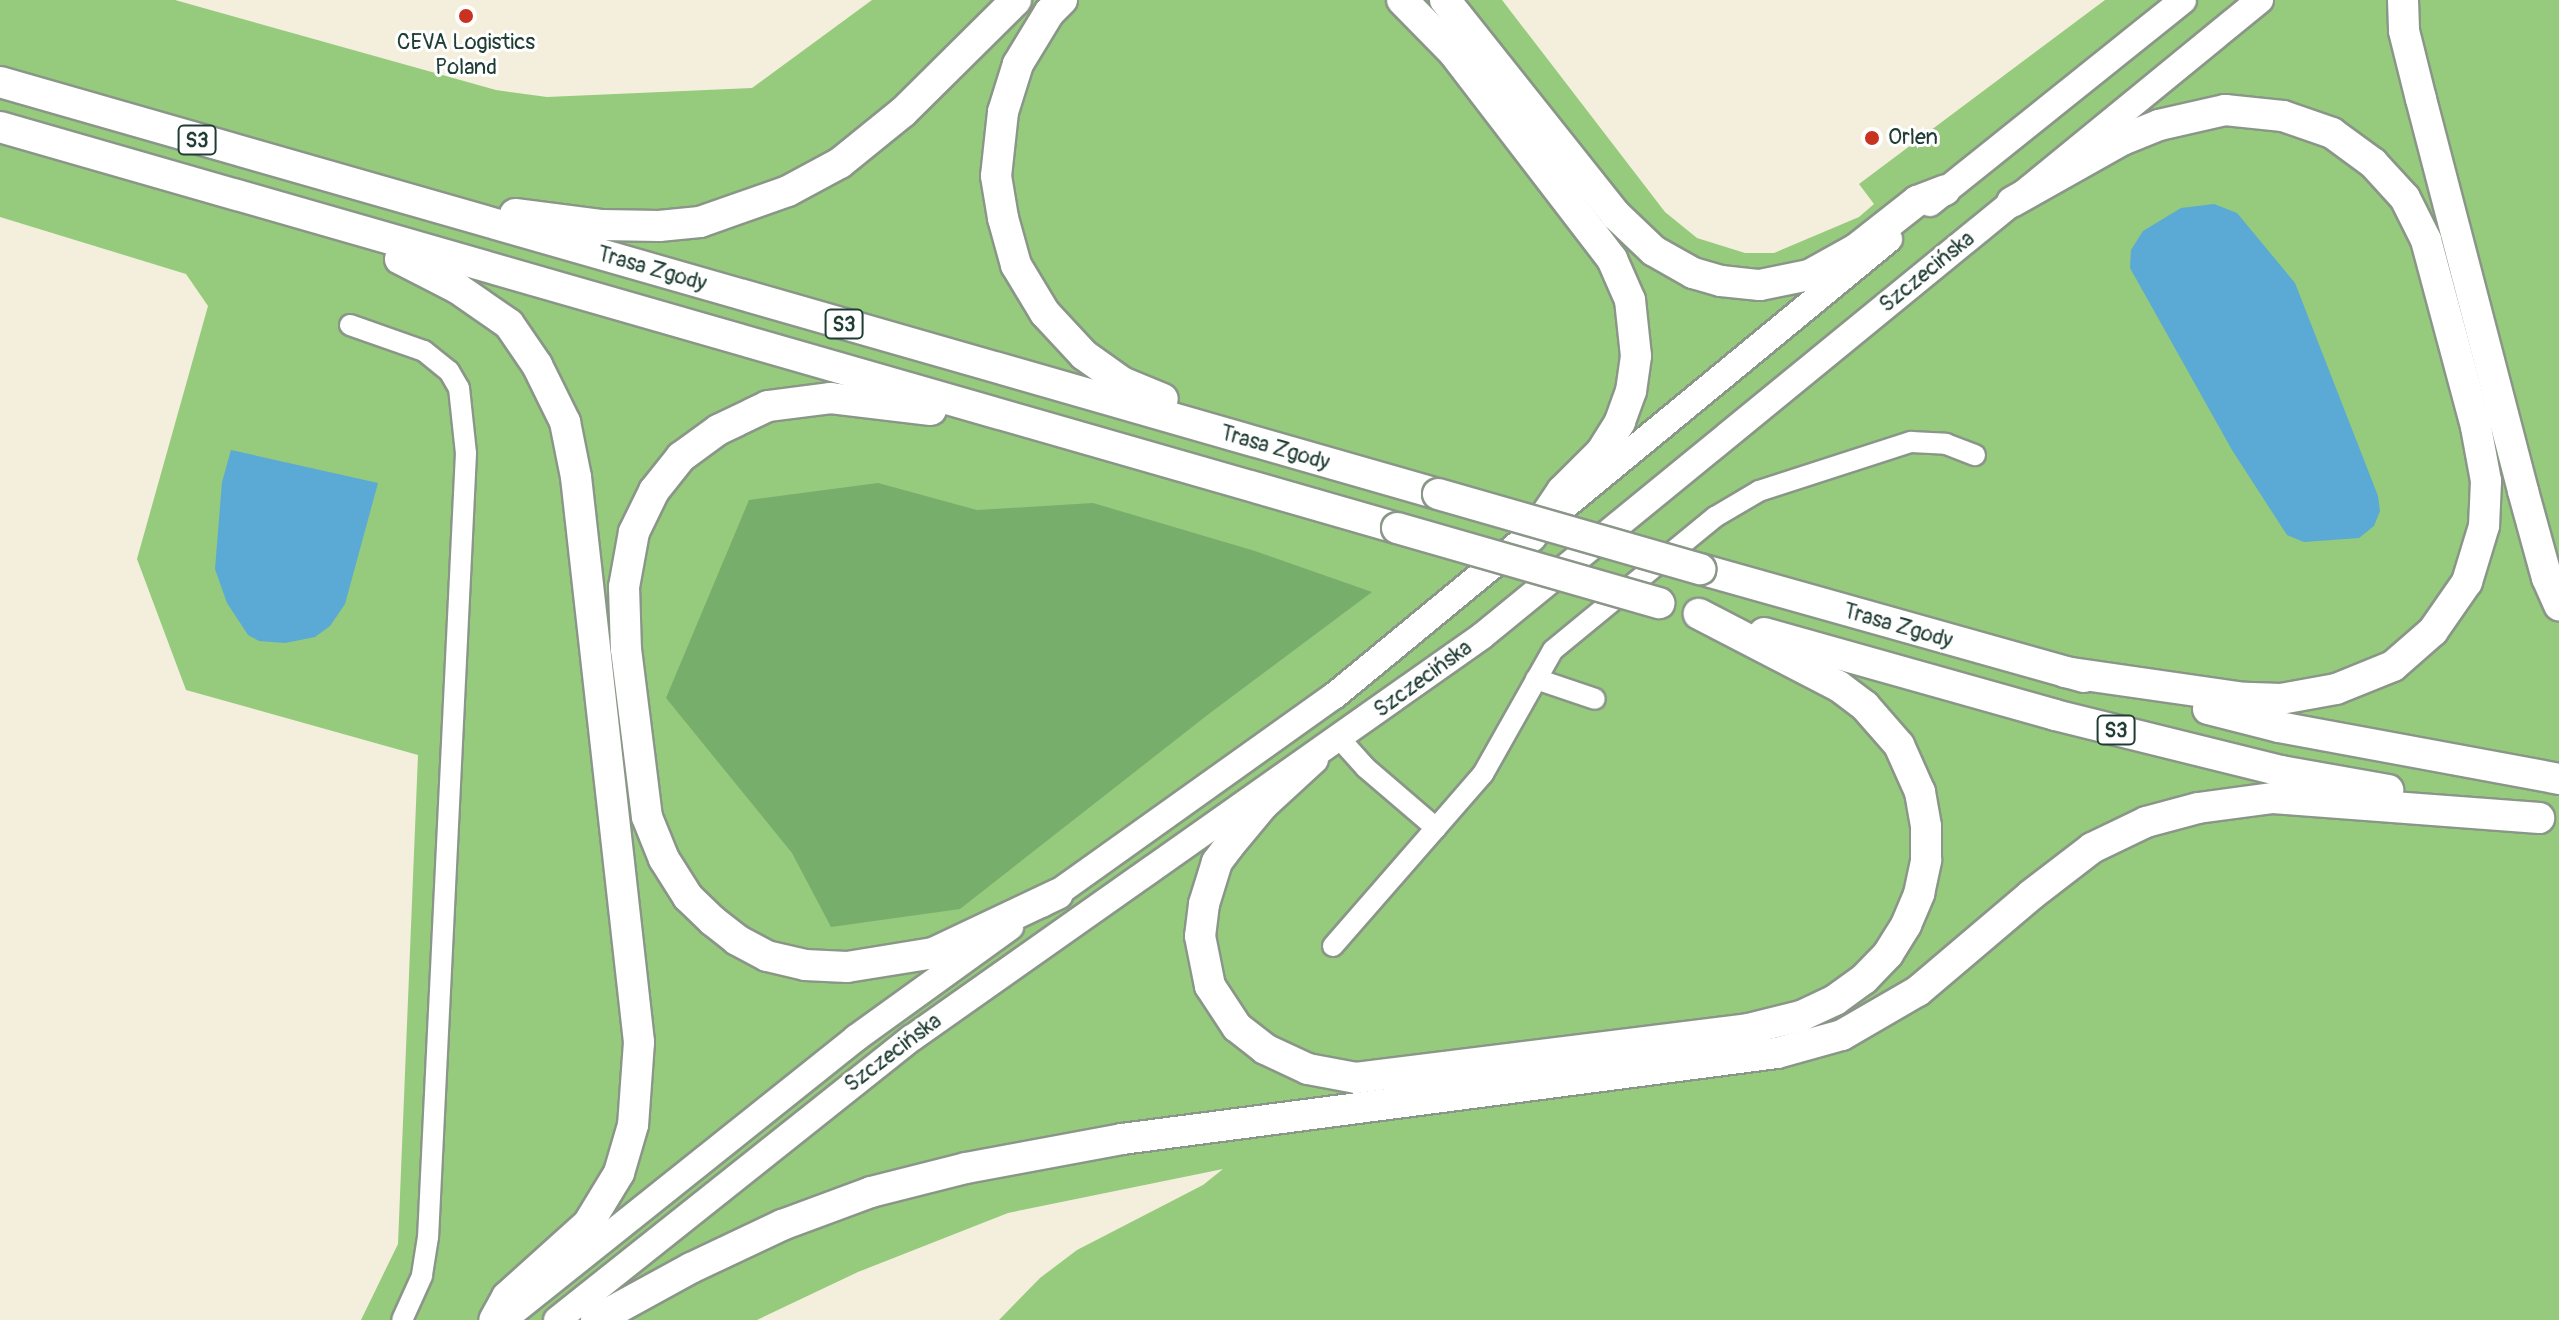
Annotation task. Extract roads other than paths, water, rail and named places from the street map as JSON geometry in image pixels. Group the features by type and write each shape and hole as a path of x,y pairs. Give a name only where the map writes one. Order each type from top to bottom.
{"highway":[{"path":"394,196 602,225 700,222 741,210 788,191 840,163 903,112 1016,0"},
{"path":"1062,0 1049,13 1018,64 1003,112 996,176 1016,265 1045,313 1084,355 1122,382 1294,453"},
{"path":"1402,0 1454,53 1612,259 1630,300 1636,356 1631,391 1620,422 1592,462 1562,491 1531,537"},
{"path":"1445,0 1616,215 1654,251 1693,273 1730,283 1760,285 1809,275 1856,249 1917,201 1945,190"},
{"path":"2403,0 2404,31 2421,99 2531,520 2547,578 2559,605"},
{"name":"Trasa Zgody","path":"0,82 2065,672 2279,727 2559,779"},
{"path":"2012,202 2122,140 2159,125 2225,110 2283,116 2332,133 2373,163 2405,198 2426,240 2476,427 2486,481 2484,526 2467,582 2433,631 2393,666 2336,689 2281,699 2245,698 2065,672"},
{"name":"Trasa Zgody","path":"0,127 2055,715 2266,767 2549,820"},
{"path":"276,207 423,268 509,324 537,365 565,422 576,477 639,1042 637,1101 619,1173 598,1210 572,1242 507,1297 494,1320"},
{"path":"1058,894 933,953 891,962 847,967 805,965 767,956 737,940 688,897 664,859 647,817 626,649 624,587 634,532 663,480 681,457 718,430 768,406 831,398 914,407 1071,435"},
{"path":"1313,759 1263,805 1229,846 1217,862 1204,904 1200,936 1210,986 1237,1027 1265,1049 1308,1069 1356,1078 1748,1029 1801,1016 1835,1000 1864,979 1888,954 1906,925 1919,894 1926,860 1926,826 1920,792 1899,745 1865,706 1838,686 1699,614"},
{"path":"596,1320 691,1268 782,1225 871,1192 966,1168 1122,1139 1777,1053 1842,1035 1918,991 2031,895 2092,848 2146,822 2198,808 2273,798 2549,820"}],"main road":[{"name":"Szczecińska","path":"503,1320 856,1038 1263,750 1531,537 1817,302 1945,190 2183,0"},
{"name":"Szczecińska","path":"557,1320 912,1038 1313,759 1482,636 2260,0"}],"lane":[{"path":"350,325 424,351 449,371 459,388 466,453 428,1237 422,1276 402,1320"},
{"path":"1333,946 1483,774 1553,650 1715,517 1759,491 1911,442 1946,444 1975,455"},
{"path":"1536,679 1595,699"},
{"path":"1340,739 1366,768 1436,828"}],"water":[{"path":"2214,204 2237,213 2295,283 2378,496 2380,511 2374,526 2359,538 2304,542 2287,535 2232,450 2130,268 2131,250 2143,231 2181,208"},
{"path":"231,450 378,483 345,604 330,626 315,637 285,643 259,641 248,635 227,603 215,569 222,482"}],"place":[{"name":"CEVA Logistics Poland","path":"466,16"},
{"name":"Orlen","path":"1872,138"}]}
